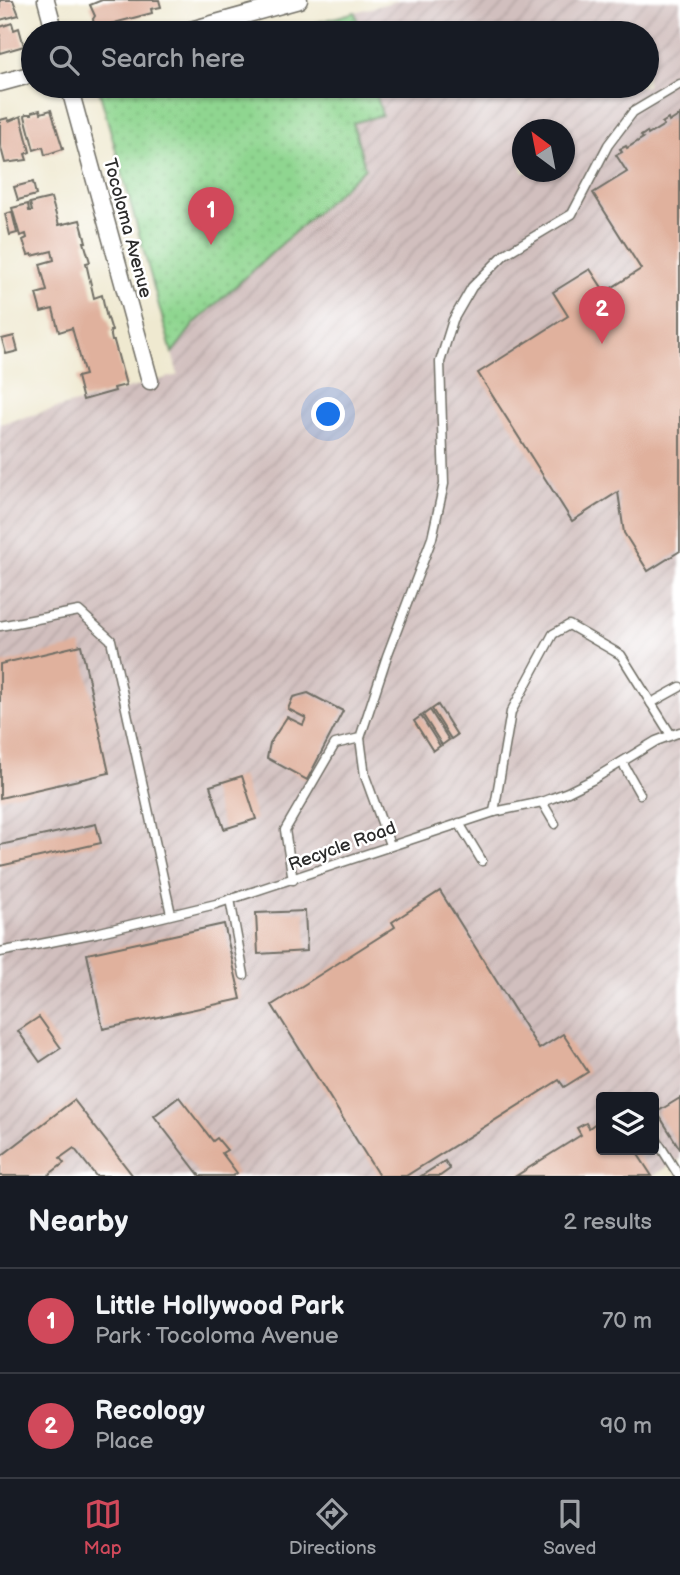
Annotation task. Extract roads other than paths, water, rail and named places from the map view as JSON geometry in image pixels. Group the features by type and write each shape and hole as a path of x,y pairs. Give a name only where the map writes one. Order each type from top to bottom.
{"street":[{"path":"46,0 52,21"},
{"path":"223,21 299,0"},
{"path":"0,83 21,77"},
{"name":"Tocoloma Avenue","path":"72,98 150,381"}],"lane":[{"path":"659,97 680,84"},
{"path":"390,845 365,776 360,738 387,656 432,538 444,484 440,362 453,320 472,287 505,254 572,214 608,145 633,112 656,98"},
{"path":"0,626 79,611 111,640 171,914"},
{"path":"494,811 511,712 553,634 569,625 621,654 651,703 676,733"},
{"path":"651,703 680,687"},
{"name":"Recycle Road","path":"0,952 107,930 230,899 494,811 542,802 592,780 676,733"},
{"path":"293,880 285,830 335,744 360,738"},
{"path":"622,762 640,794"},
{"path":"542,802 555,824"},
{"path":"459,823 482,861"},
{"path":"230,899 244,975"},
{"path":"659,1144 679,1176"}],"place":[{"name":"Little Hollywood Park","path":"211,245"},
{"name":"Recology","path":"602,344"}]}
